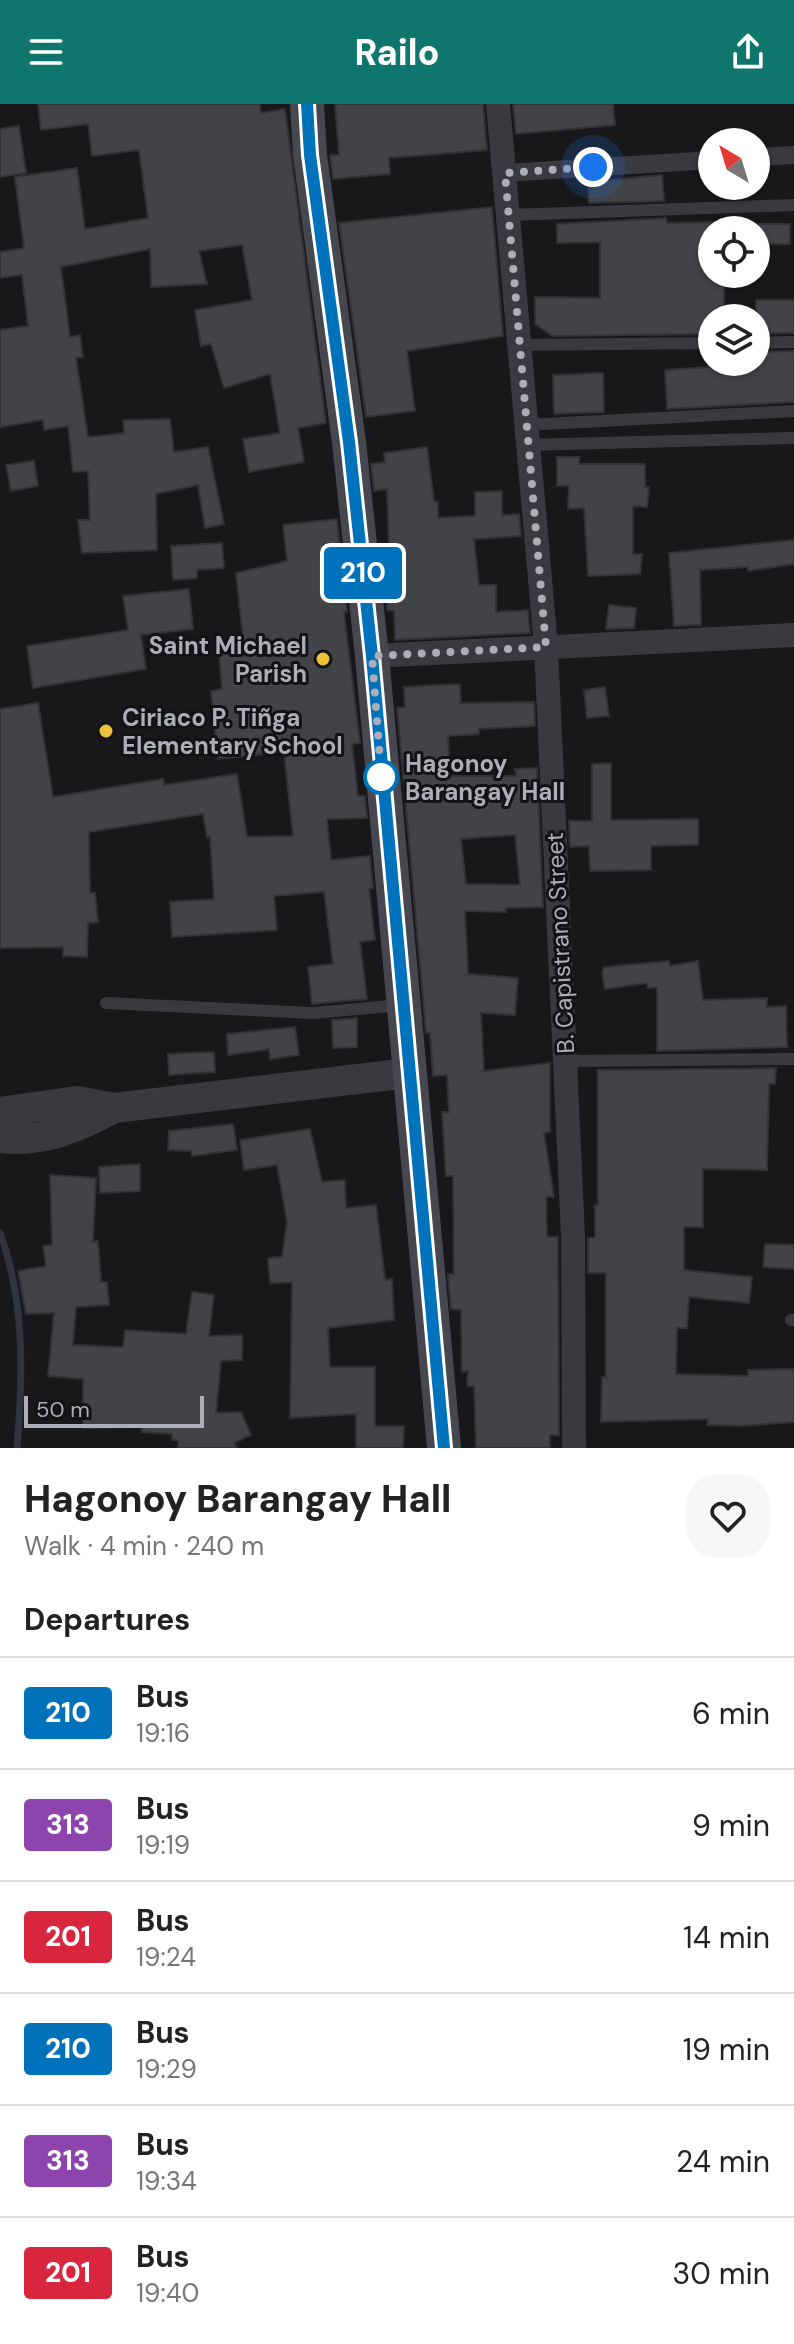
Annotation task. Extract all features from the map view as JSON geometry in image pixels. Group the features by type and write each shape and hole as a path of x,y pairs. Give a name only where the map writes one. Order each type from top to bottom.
{"main road":[{"path":"307,104 310,155 349,442 372,656 444,1448"}],"street":[{"name":"B. Capistrano Street","path":"498,104 546,647 573,1236 574,1448"},
{"path":"770,156 794,155"},
{"path":"505,173 698,161"},
{"path":"372,656 794,635"},
{"path":"0,1112 77,1101 114,1108 408,1073"},
{"path":"0,1138 16,1140 63,1132 114,1108"}],"lane":[{"path":"509,215 794,205"},
{"path":"770,343 794,342"},
{"path":"519,345 698,343"},
{"path":"525,435 794,411"},
{"path":"525,435 794,438"},
{"path":"106,1003 313,1013 402,1005"},
{"path":"566,1061 794,1059"}],"building":[{"path":"38,104 260,104 261,113 285,109 326,423 298,428 304,462 249,472 243,439 280,433 270,374 224,388 211,344 201,346 195,310 252,300 242,245 199,251 207,284 151,287 150,249 61,267 70,337 80,335 83,357 76,358 88,437 124,433 123,420 170,419 174,452 208,447 224,524 205,528 198,485 156,494 157,550 82,553 78,520 90,520 88,471 73,472 68,426 44,430 43,420 0,427 0,330 28,326 22,275 0,278 0,252 24,248 15,177 77,168 85,229 148,218 139,150 92,156 88,124 41,130"},
{"path":"335,104 483,104 487,150 389,158 390,174 333,179 330,155 339,155"},
{"path":"513,104 613,104 615,125 516,134"},
{"path":"19,126 26,173 0,177 0,129"},
{"path":"662,175 664,201 589,203 588,182"},
{"path":"492,207 503,336 407,351 415,411 366,417 339,223"},
{"path":"666,218 667,223 698,222 698,288 724,288 724,304 698,304 698,334 552,336 535,324 535,297 600,298 600,242 557,243 557,224"},
{"path":"770,224 790,224 790,244 770,244"},
{"path":"756,300 794,300 794,333 770,334 770,304 756,304"},
{"path":"794,351 794,402 667,409 665,370 698,368 698,376 770,376 770,352"},
{"path":"603,373 604,412 554,414 553,375"},
{"path":"427,447 434,502 438,502 438,518 475,516 475,492 502,491 502,515 519,514 521,536 474,539 479,585 496,585 496,612 528,610 530,633 395,640 394,611 387,610 387,585 398,585 394,545 389,545 387,489 374,491 371,464 385,462 384,453"},
{"path":"557,457 579,457 579,464 645,464 645,487 649,487 647,507 633,506 633,554 642,554 640,574 588,576 584,508 568,509 569,486 557,486"},
{"path":"34,461 38,486 11,491 6,465"},
{"path":"337,519 347,612 344,612 360,743 352,744 358,796 365,796 367,818 327,819 331,860 370,856 373,888 369,889 375,940 360,942 367,999 312,1004 308,967 333,964 324,892 274,896 277,930 172,937 170,902 214,899 210,836 207,837 203,814 89,832 90,893 95,893 98,922 88,923 87,957 63,956 63,947 0,948 0,709 38,703 53,797 163,779 164,785 237,774 247,837 293,836 284,752 218,759 211,691 222,689 219,652 244,649 236,573 287,561 283,525"},
{"path":"794,540 794,564 748,571 748,567 700,570 701,625 674,626 669,553"},
{"path":"222,543 224,568 197,570 197,578 173,580 171,546"},
{"path":"189,589 193,629 141,635 146,669 33,688 27,646 128,630 123,596"},
{"path":"609,605 636,608 634,628 606,629"},
{"path":"460,684 461,703 534,702 535,726 479,729 479,734 448,736 450,776 516,776 515,769 537,768 543,907 506,908 506,912 465,911 468,974 518,978 515,1015 481,1013 484,1071 550,1063 550,1132 544,1133 554,1197 546,1197 547,1237 558,1237 559,1435 550,1435 550,1448 476,1448 474,1386 467,1386 468,1371 462,1372 461,1310 451,1309 448,1274 454,1274 453,1176 446,1176 442,1112 449,1112 447,1075 433,1076 430,1033 426,1033 397,708 405,707 404,687","holes":["515,835 520,885 466,884 461,839"]},
{"path":"605,687 609,716 587,718 584,690"},
{"path":"611,763 611,820 698,819 698,845 651,846 651,870 590,871 589,846 570,847 569,821 592,821 592,764"},
{"path":"669,961 670,966 698,961 703,1000 767,998 767,1007 786,1006 787,1047 657,1051 657,987 648,988 647,983 605,989 602,973 604,967"},
{"path":"357,1018 357,1047 333,1048 332,1020"},
{"path":"295,1027 299,1055 270,1059 269,1049 228,1055 227,1034"},
{"path":"214,1052 215,1072 169,1075 168,1054"},
{"path":"776,1068 775,1084 769,1084 767,1170 703,1169 703,1227 684,1227 684,1270 752,1277 749,1303 689,1297 687,1328 677,1328 676,1374 748,1376 748,1370 794,1369 794,1422 740,1426 707,1425 708,1419 601,1422 602,1377 606,1377 606,1273 588,1273 588,1238 595,1238 595,1205 598,1205 598,1070"},
{"path":"233,1124 237,1150 192,1156 191,1151 168,1150 169,1131"},
{"path":"310,1129 322,1182 345,1180 346,1208 376,1205 385,1280 392,1279 394,1320 328,1328 330,1367 375,1367 375,1426 404,1426 403,1448 356,1448 356,1414 290,1418 292,1282 270,1283 268,1258 282,1257 287,1222 277,1165 244,1170 240,1140"},
{"path":"140,1164 140,1191 100,1193 99,1167"},
{"path":"50,1175 96,1178 93,1242 98,1241 101,1282 107,1282 109,1305 76,1307 73,1345 123,1347 125,1330 186,1334 192,1292 214,1295 209,1336 242,1335 242,1360 221,1361 216,1413 241,1412 251,1435 234,1443 237,1448 178,1448 178,1441 172,1440 172,1434 142,1432 142,1427 83,1428 83,1379 48,1376 54,1313 26,1314 18,1271 46,1266 43,1246 52,1245"},
{"path":"765,1244 794,1245 794,1269 763,1267"}],"waterway":[{"path":"0,1233 18,1312 20,1394 17,1448"}],"bus line":[{"name":"210","path":"307,104 310,155 349,442 372,656 444,1448"}],"place":[{"name":"Saint Michael Parish","path":"323,659"},
{"name":"Ciriaco P. Tiñga Elementary School","path":"106,731"},
{"name":"Hagonoy Barangay Hall","path":"381,777"}],"route":[{"path":"381,777 382,785 372,656 546,647 526,445 505,173 593,167"}]}
